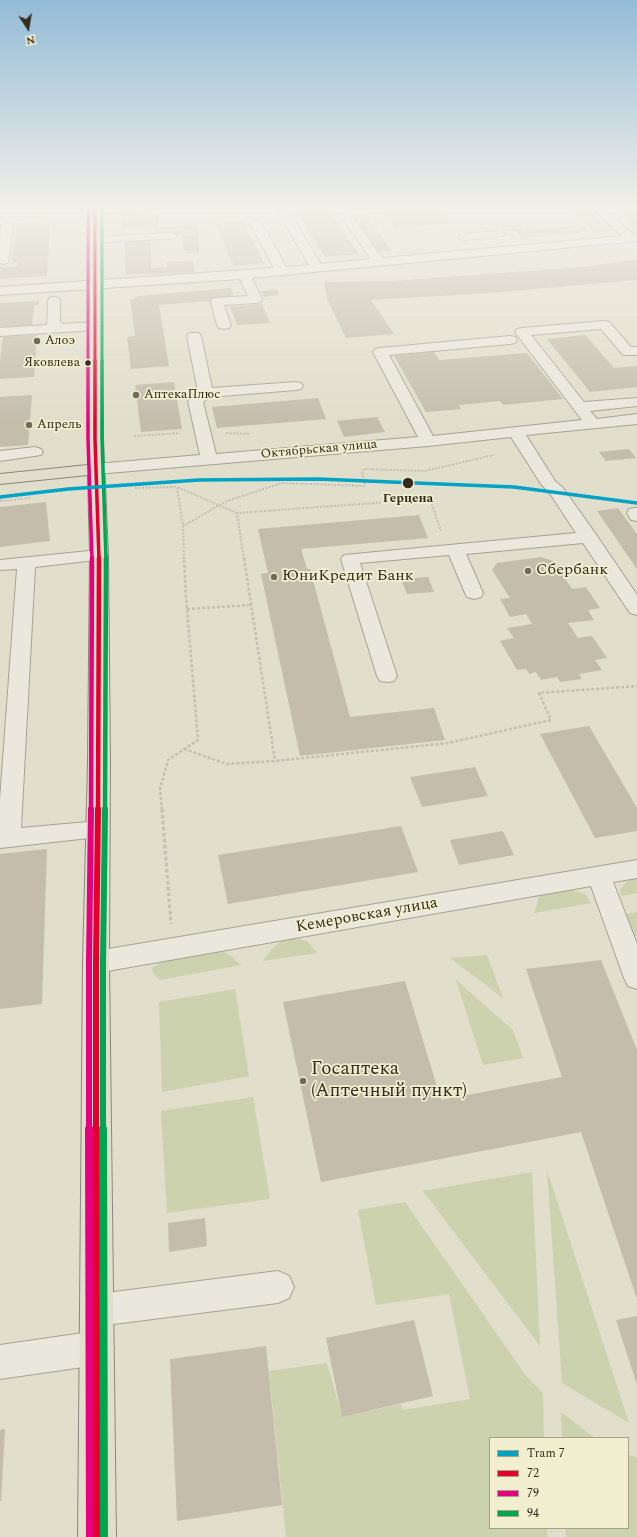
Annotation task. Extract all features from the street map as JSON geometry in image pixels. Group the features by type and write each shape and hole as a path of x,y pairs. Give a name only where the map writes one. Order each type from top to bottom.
{"main road":[{"path":"94,279 96,326 95,439 99,555 96,962 98,1310 97,1537"},
{"name":"Октябрьская улица","path":"0,479 96,469"}],"street":[{"path":"0,291 193,279"},
{"path":"224,325 217,302 256,299 246,279"},
{"path":"54,301 53,324 60,328"},
{"path":"593,424 522,332 604,325 628,352 637,351"},
{"path":"0,332 96,326"},
{"path":"194,336 206,393"},
{"path":"428,441 380,352 510,340"},
{"path":"209,460 195,401 206,393 296,386"},
{"path":"580,407 637,402"},
{"name":"Октябрьская улица","path":"96,469 428,441 637,419"},
{"path":"516,432 549,484 558,492 637,609"},
{"path":"0,456 35,452"},
{"path":"387,676 350,559 589,537"},
{"path":"451,550 474,594"},
{"path":"0,565 99,555"},
{"path":"26,562 4,839 98,829"},
{"name":"Кемеровская улица","path":"96,962 637,869"},
{"path":"599,876 637,978"},
{"path":"98,1310 278,1287"},
{"path":"0,1362 97,1348"}],"path":[{"path":"183,526 227,501 282,483 364,486 365,481 362,474 364,469 425,470 527,448"},
{"path":"174,949 160,789 168,760 198,740 187,609 183,526 177,487"},
{"path":"135,488 177,487 237,513 430,499 451,550"},
{"path":"237,513 275,761"},
{"path":"187,609 251,605"},
{"path":"184,749 227,764 275,761 448,743 551,720 539,693 637,686"}],"green space":[{"path":"637,877 637,893 621,896 620,890 624,884 631,878"},
{"path":"570,889 586,895 591,903 534,913 540,895"},
{"path":"637,912 637,936 629,935 621,915"},
{"path":"293,937 307,941 317,953 263,961 272,949 283,940"},
{"path":"221,951 231,956 241,965 160,980 153,973 152,968 160,963 194,953"},
{"path":"487,955 503,998 450,958"},
{"path":"456,980 513,1030 523,1058 483,1065"},
{"path":"235,989 249,1076 162,1092 159,1002"},
{"path":"253,1097 270,1199 167,1213 161,1111"},
{"path":"547,1170 629,1423 562,1383"},
{"path":"532,1172 540,1346 423,1191"},
{"path":"405,1202 526,1376 543,1393 544,1437 489,1437 489,1529 547,1529 547,1537 286,1537 269,1371 327,1363 342,1417 401,1404 403,1410 470,1399 449,1294 376,1305 358,1210"},
{"path":"561,1412 594,1437 562,1437"},
{"path":"629,1455 637,1457 637,1537 566,1537 565,1529 629,1529"}],"building":[{"path":"424,279 637,279 637,280 491,293 371,300 394,334 346,338 327,299 324,282 393,281"},
{"path":"231,288 235,299 159,305 169,366 131,369 127,337 135,336 130,300 139,296"},
{"path":"277,289 279,295 264,297 261,291"},
{"path":"39,301 39,305 34,305 32,325 0,327 0,303"},
{"path":"262,304 270,323 237,325 230,307"},
{"path":"37,335 34,377 0,379 0,360 3,337"},
{"path":"585,335 614,368 637,366 637,387 590,392 547,339"},
{"path":"434,352 439,360 527,353 563,399 503,405 500,401 459,405 461,409 426,412 394,356"},
{"path":"174,382 182,429 141,432 135,385"},
{"path":"32,395 28,445 0,447 0,397"},
{"path":"318,398 326,419 217,428 212,407"},
{"path":"377,417 385,432 344,437 337,421"},
{"path":"629,449 636,458 606,461 599,452"},
{"path":"46,502 50,541 0,547 0,507"},
{"path":"618,508 637,534 637,569 597,511"},
{"path":"419,515 428,538 301,549 307,569 310,569 350,717 434,708 445,740 300,756 261,574 268,573 258,529"},
{"path":"541,557 553,561 572,589 586,587 600,608 588,610 594,620 568,623 578,638 592,636 607,658 595,660 602,670 579,674 582,679 560,682 557,677 541,680 536,672 529,674 526,669 517,670 500,641 514,638 507,628 532,624 526,614 510,617 500,599 510,598 492,570 497,563"},
{"path":"428,577 434,592 407,594 401,579"},
{"path":"589,726 637,808 637,831 595,838 540,734"},
{"path":"475,767 488,796 422,807 410,777"},
{"path":"401,826 418,872 228,904 218,855"},
{"path":"503,831 514,855 459,865 450,840"},
{"path":"47,849 42,1004 0,1009 0,854"},
{"path":"601,960 637,1050 637,1299 581,1132 321,1182 283,1002 405,981 441,1100 562,1077 526,969"},
{"path":"205,1218 207,1246 169,1252 168,1223"},
{"path":"637,1316 637,1385 616,1320"},
{"path":"414,1320 433,1396 342,1417 326,1338"},
{"path":"266,1346 282,1505 177,1521 170,1359"},
{"path":"5,1429 1,1501 0,1501 0,1430"}],"tram line":[{"name":"7","path":"0,497 68,489 199,480 318,479 514,487 637,503"}],"transit line":[{"name":"79","path":"88,279 88,439 92,555 92,762 89,962 90,1537"},
{"name":"72","path":"95,279 95,439 99,555 99,762 96,962 97,1537"},
{"name":"94","path":"102,279 102,439 106,555 106,762 103,962 104,1537"}],"place":[{"name":"Алоэ","path":"37,341"},
{"name":"Яковлева","path":"88,363"},
{"name":"АптекаПлюс","path":"136,395"},
{"name":"Апрель","path":"29,425"},
{"name":"Герцена","path":"408,483"},
{"name":"Сбербанк","path":"528,571"},
{"name":"ЮниКредит Банк","path":"274,577"},
{"name":"Госаптека (Аптечный пункт)","path":"303,1081"}]}
